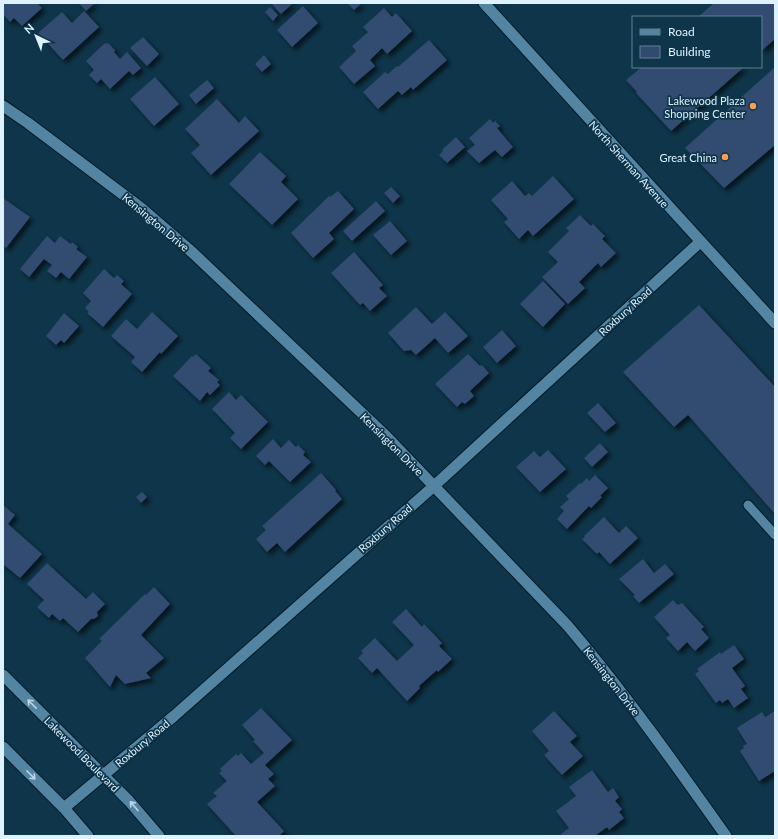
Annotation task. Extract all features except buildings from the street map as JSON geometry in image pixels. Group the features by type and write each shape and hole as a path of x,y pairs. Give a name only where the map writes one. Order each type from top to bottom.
{"street":[{"name":"North Sherman Avenue","path":"484,3 775,323"},
{"name":"Kensington Drive","path":"3,106 28,123 140,208 193,254 386,436 567,625 592,655 681,771 726,836"},
{"name":"Roxbury Road","path":"64,808 174,716 434,486 700,242"},
{"name":"Lakewood Boulevard","path":"3,675 129,801 159,836"},
{"path":"3,748 64,808 88,836"}],"lane":[{"path":"748,505 775,535"}],"place":[{"name":"Lakewood Plaza Shopping Center","path":"753,106"},
{"name":"Great China","path":"725,157"}]}
